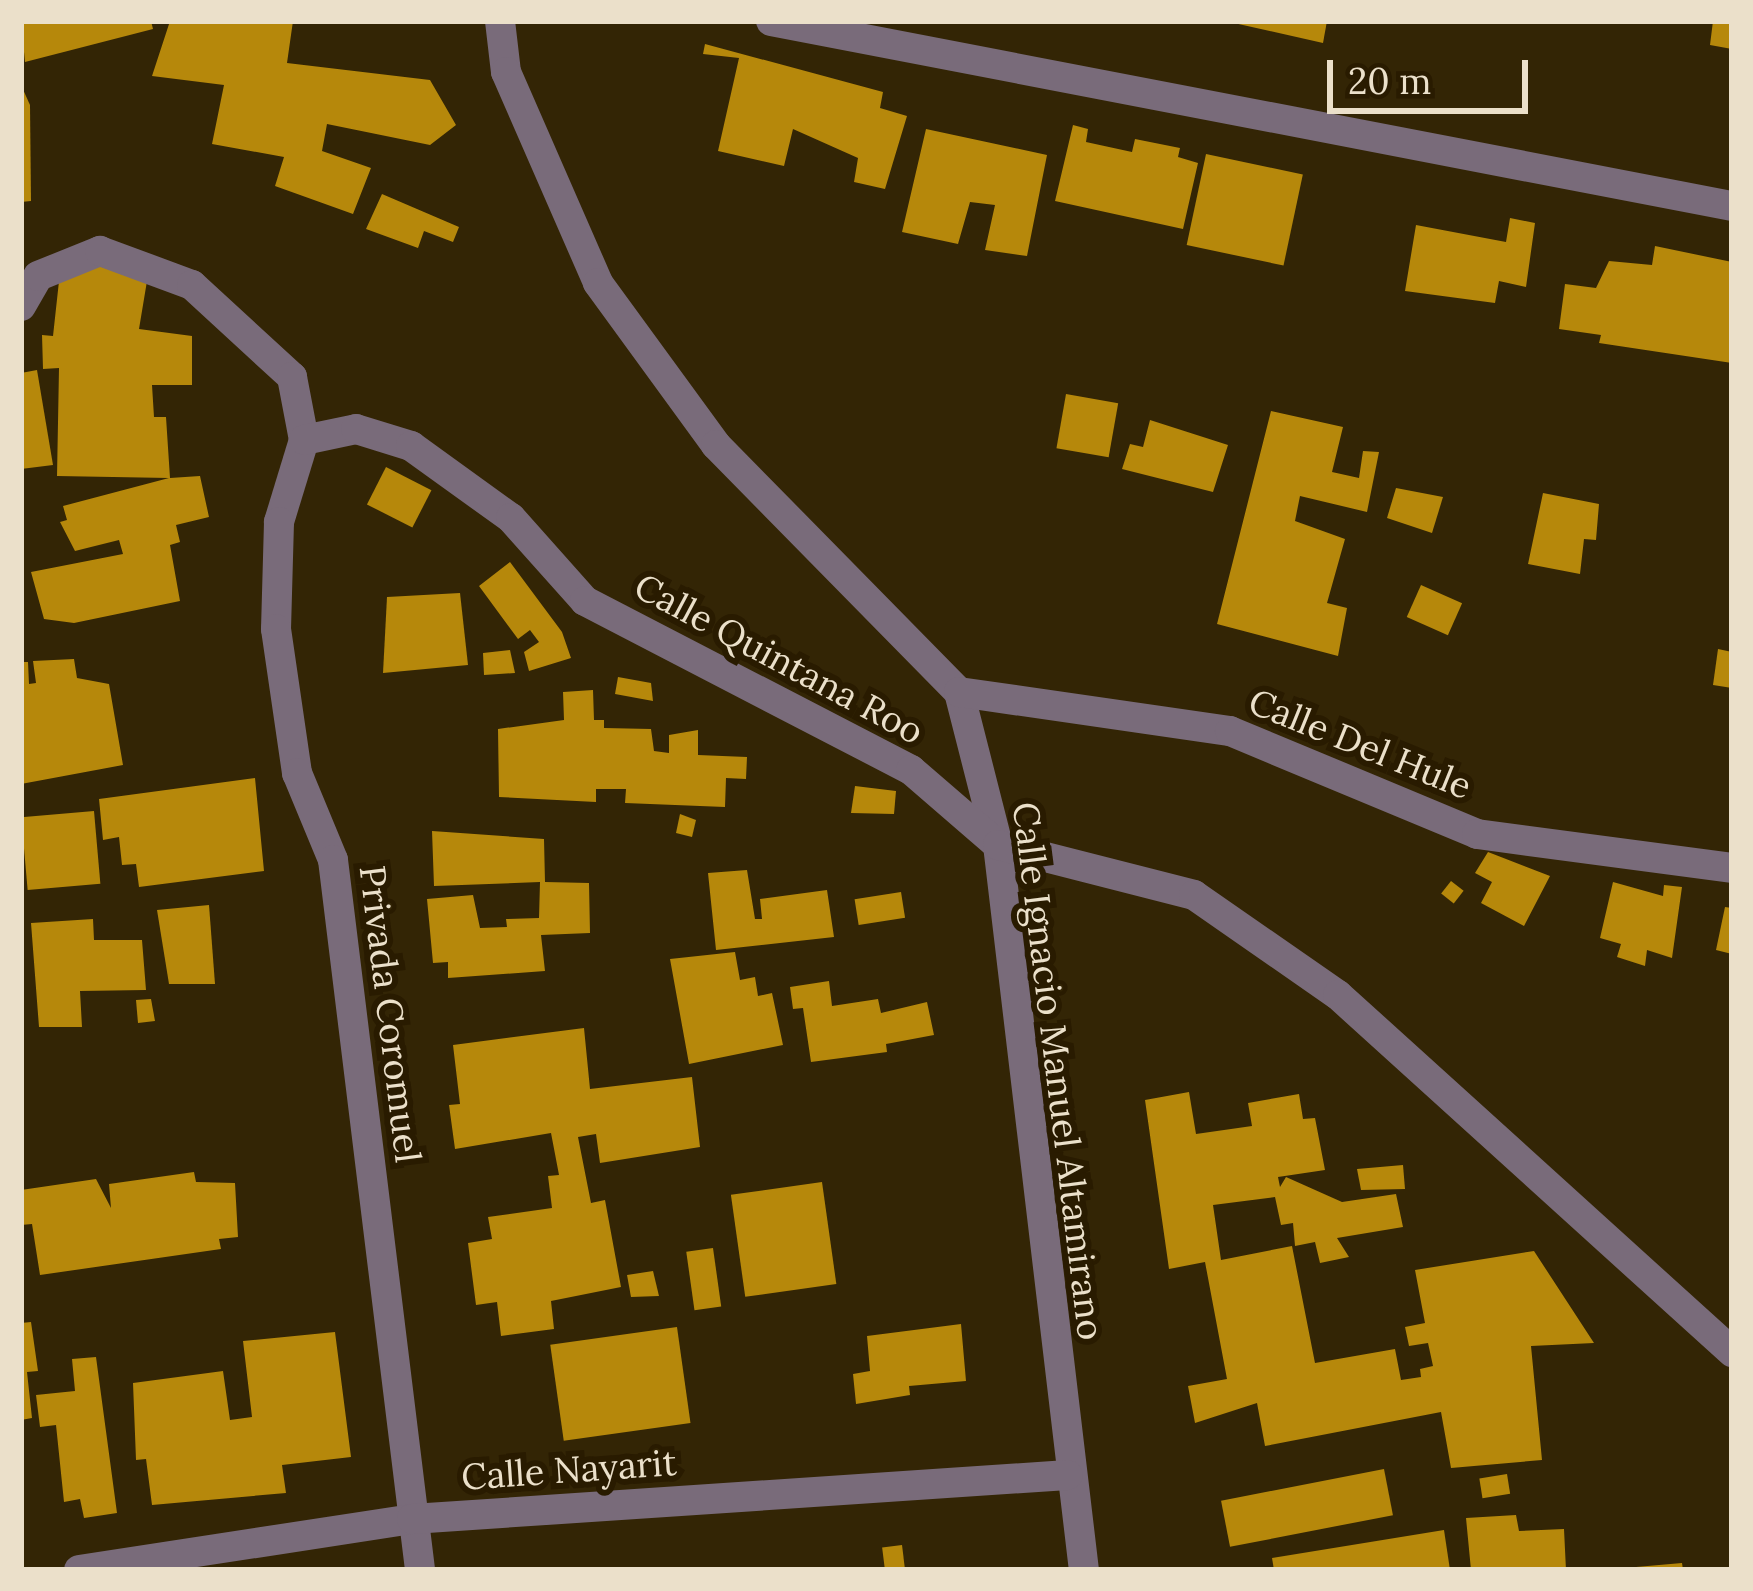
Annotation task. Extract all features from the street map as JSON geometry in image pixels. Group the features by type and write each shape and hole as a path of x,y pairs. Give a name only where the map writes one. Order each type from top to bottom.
{"street":[{"path":"500,21 506,72 598,284 716,445 959,692"},
{"path":"771,21 1732,206"},
{"name":"Privada Coromuel","path":"21,306 38,276 100,251 192,285 292,377 304,440 279,522 276,629 297,773 333,860 420,1570"},
{"name":"Calle Quintana Roo","path":"304,440 356,429 411,446 511,518 585,601 911,770 998,844 1195,895 1338,995 1732,1352"},
{"name":"Calle Ignacio Manuel Altamirano","path":"959,692 998,844 1068,1475 1084,1570"},
{"name":"Calle Del Hule","path":"959,692 1230,731 1477,834 1732,868"},
{"name":"Calle Nayarit","path":"79,1570 412,1519 1068,1475"}],"building":[{"path":"21,21 151,21 153,29 25,62"},
{"path":"170,21 293,21 287,63 430,80 456,125 430,145 327,124 322,151 371,168 353,214 275,186 284,157 212,144 224,85 152,76"},
{"path":"1225,21 1327,21 1323,43"},
{"path":"1713,21 1732,21 1732,49 1710,45"},
{"path":"705,44 883,92 880,108 907,116 885,189 854,182 858,158 793,129 784,166 718,151 739,58 703,54"},
{"path":"21,85 30,105 31,201 21,202"},
{"path":"1073,125 1088,129 1086,142 1132,152 1135,139 1180,148 1178,157 1198,163 1183,229 1055,201"},
{"path":"926,129 1047,155 1027,256 985,250 995,205 970,202 958,244 902,232"},
{"path":"1206,154 1303,175 1284,266 1187,245"},
{"path":"382,194 459,227 453,242 424,231 418,248 366,229"},
{"path":"1510,218 1535,223 1526,287 1499,281 1495,303 1405,291 1416,225 1506,242"},
{"path":"1655,246 1732,262 1732,363 1599,343 1601,335 1559,329 1565,284 1596,288 1609,261 1652,265"},
{"path":"96,266 148,275 139,329 192,336 192,385 152,385 154,417 166,417 170,478 200,476 209,517 176,525 180,542 170,545 180,601 74,623 44,619 31,572 123,554 119,540 75,551 60,522 67,520 63,506 169,478 57,476 59,368 43,369 42,335 53,336 59,281"},
{"path":"37,370 53,465 21,469 21,373"},
{"path":"1066,394 1118,403 1109,457 1056,448"},
{"path":"1271,411 1343,427 1332,472 1359,478 1363,451 1379,452 1367,512 1300,496 1295,521 1345,539 1327,603 1347,608 1338,656 1217,624"},
{"path":"1150,420 1228,445 1213,492 1122,469 1130,444 1143,447"},
{"path":"386,467 431,490 412,528 367,504"},
{"path":"1396,488 1443,497 1432,533 1387,518"},
{"path":"1543,493 1599,504 1596,540 1584,539 1580,574 1528,564"},
{"path":"510,562 562,632 571,658 529,671 524,652 539,642 530,630 518,639 479,586"},
{"path":"1421,585 1462,603 1448,635 1407,617"},
{"path":"460,593 468,665 383,673 387,597"},
{"path":"1718,649 1732,652 1732,688 1713,685"},
{"path":"510,650 515,673 484,675 483,653"},
{"path":"74,659 77,678 109,684 123,765 21,784 21,662 28,662 29,684 36,683 33,661"},
{"path":"618,677 651,683 653,701 615,694"},
{"path":"593,690 594,720 604,720 604,728 651,729 654,751 669,753 669,735 698,730 698,755 747,757 746,779 726,778 725,807 625,803 626,789 596,789 596,802 499,797 498,729 564,720 563,692"},
{"path":"255,778 264,871 139,887 136,864 122,865 119,837 103,840 99,799"},
{"path":"855,786 896,791 894,814 851,813"},
{"path":"94,811 100,884 28,890 21,817"},
{"path":"680,814 696,820 692,837 676,833"},
{"path":"432,831 544,839 545,882 589,883 590,933 541,935 545,971 448,978 448,962 433,963 427,899 473,895 480,928 507,927 506,919 539,918 540,882 434,886"},
{"path":"1488,852 1550,876 1524,926 1481,903 1492,882 1475,873"},
{"path":"747,870 755,919 762,919 760,899 827,890 834,937 716,950 708,873"},
{"path":"1451,881 1464,891 1454,903 1441,894"},
{"path":"1613,882 1663,896 1664,885 1682,887 1672,958 1647,950 1645,966 1617,957 1621,944 1600,938"},
{"path":"901,892 905,918 859,925 855,899"},
{"path":"209,905 215,984 169,984 157,910"},
{"path":"1725,907 1732,908 1732,954 1716,950"},
{"path":"93,919 94,940 142,940 146,990 80,991 82,1027 39,1027 31,923"},
{"path":"735,952 740,980 755,977 758,996 772,993 783,1045 689,1064 670,959"},
{"path":"829,981 832,1006 878,999 881,1013 927,1002 934,1035 886,1044 887,1052 811,1062 803,1008 793,1009 790,987"},
{"path":"151,999 155,1021 138,1023 136,1000"},
{"path":"584,1028 590,1089 692,1077 700,1147 600,1163 596,1134 578,1137 591,1203 605,1200 621,1287 551,1301 554,1329 501,1336 497,1302 476,1305 468,1243 492,1239 488,1217 552,1208 548,1176 559,1175 551,1133 455,1149 449,1105 460,1104 453,1045"},
{"path":"1189,1092 1196,1134 1252,1126 1248,1103 1299,1094 1303,1119 1315,1118 1325,1170 1278,1177 1280,1187 1286,1177 1342,1202 1396,1194 1403,1227 1337,1238 1349,1257 1320,1263 1315,1242 1295,1246 1293,1223 1281,1225 1275,1197 1213,1205 1221,1260 1292,1246 1315,1363 1395,1349 1401,1380 1421,1377 1420,1369 1433,1366 1428,1343 1409,1346 1405,1327 1425,1323 1415,1270 1534,1251 1594,1343 1531,1346 1542,1460 1451,1468 1441,1412 1265,1446 1257,1403 1195,1423 1188,1386 1227,1379 1205,1262 1169,1269 1145,1100"},
{"path":"1403,1165 1405,1189 1361,1190 1357,1169"},
{"path":"194,1172 196,1182 235,1183 238,1237 219,1239 221,1249 40,1275 32,1224 21,1225 21,1190 96,1179 111,1208 109,1184"},
{"path":"822,1182 836,1284 745,1297 731,1195"},
{"path":"713,1248 721,1306 694,1310 686,1252"},
{"path":"653,1271 659,1296 631,1297 627,1275"},
{"path":"31,1322 38,1371 27,1372 32,1418 21,1420 21,1323"},
{"path":"961,1324 966,1381 909,1386 910,1395 856,1404 853,1374 870,1371 867,1336"},
{"path":"677,1327 690,1423 564,1441 550,1345"},
{"path":"335,1332 351,1457 282,1465 286,1493 152,1505 146,1459 136,1460 133,1383 223,1371 230,1420 252,1417 243,1341"},
{"path":"96,1357 117,1513 84,1518 80,1499 64,1502 56,1425 40,1427 36,1395 75,1391 72,1359"},
{"path":"1384,1469 1393,1515 1230,1547 1221,1501"},
{"path":"1507,1474 1510,1494 1482,1498 1479,1478"},
{"path":"1516,1515 1519,1531 1564,1529 1566,1570 1471,1570 1466,1518"},
{"path":"1444,1530 1450,1570 1274,1570 1272,1558"},
{"path":"902,1545 905,1570 885,1570 882,1547"},
{"path":"1682,1563 1683,1570 1636,1570 1636,1567"}]}
